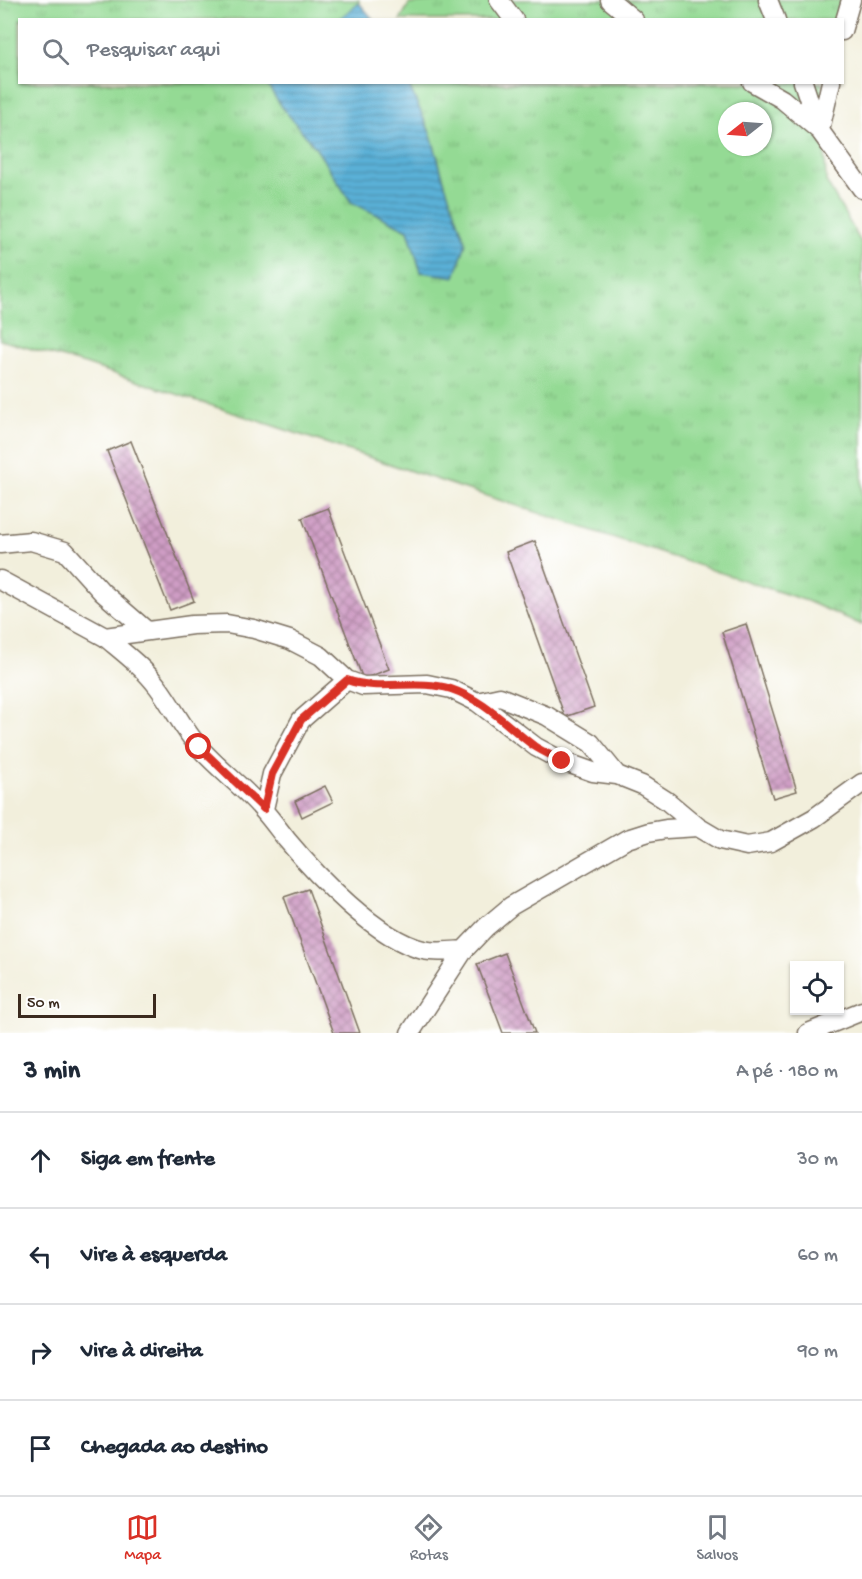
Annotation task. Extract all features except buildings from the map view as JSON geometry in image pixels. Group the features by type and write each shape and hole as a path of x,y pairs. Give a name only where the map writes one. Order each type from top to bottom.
{"street":[{"path":"499,0 512,18"},
{"path":"610,0 632,18"},
{"path":"768,0 775,18"},
{"path":"844,27 851,0"},
{"path":"756,84 782,99 820,131 862,189"},
{"path":"804,84 820,131"},
{"path":"820,131 831,84"},
{"path":"0,544 31,541 65,551 102,592 147,631"},
{"path":"0,580 105,637 142,667 199,747 264,809 287,840 340,896 405,944 423,950 440,952 464,950"},
{"path":"105,637 228,624 254,628 290,640 321,656 347,680 363,686 427,684 451,689 477,702 536,747 562,761 593,772 617,775 642,785 667,801 698,827 720,840 747,846 771,842 814,818 862,783"},
{"path":"264,809 272,774 301,720 347,680"},
{"path":"477,702 500,697 547,716 591,743 617,775"},
{"path":"410,1033 464,950 511,906 627,839 657,830 698,827"},
{"path":"808,1033 862,1011"}],"green space":[{"path":"0,0 359,0 359,3 340,18 18,18 18,84 267,84 315,147 351,202 408,230 421,272 445,184 431,135 408,84 822,84 826,181 862,244 862,625 807,601 85,364 0,340"},
{"path":"457,0 842,0 836,18 401,18 409,4"}],"water":[{"path":"359,3 372,18 340,18"},
{"path":"267,84 408,84 431,135 466,243 455,277 421,272 408,230 351,202 315,147 281,106"}],"route":[{"path":"199,747 264,809 272,774 301,720 347,680 363,686 427,684 451,689 477,702 536,747 562,761"}]}
